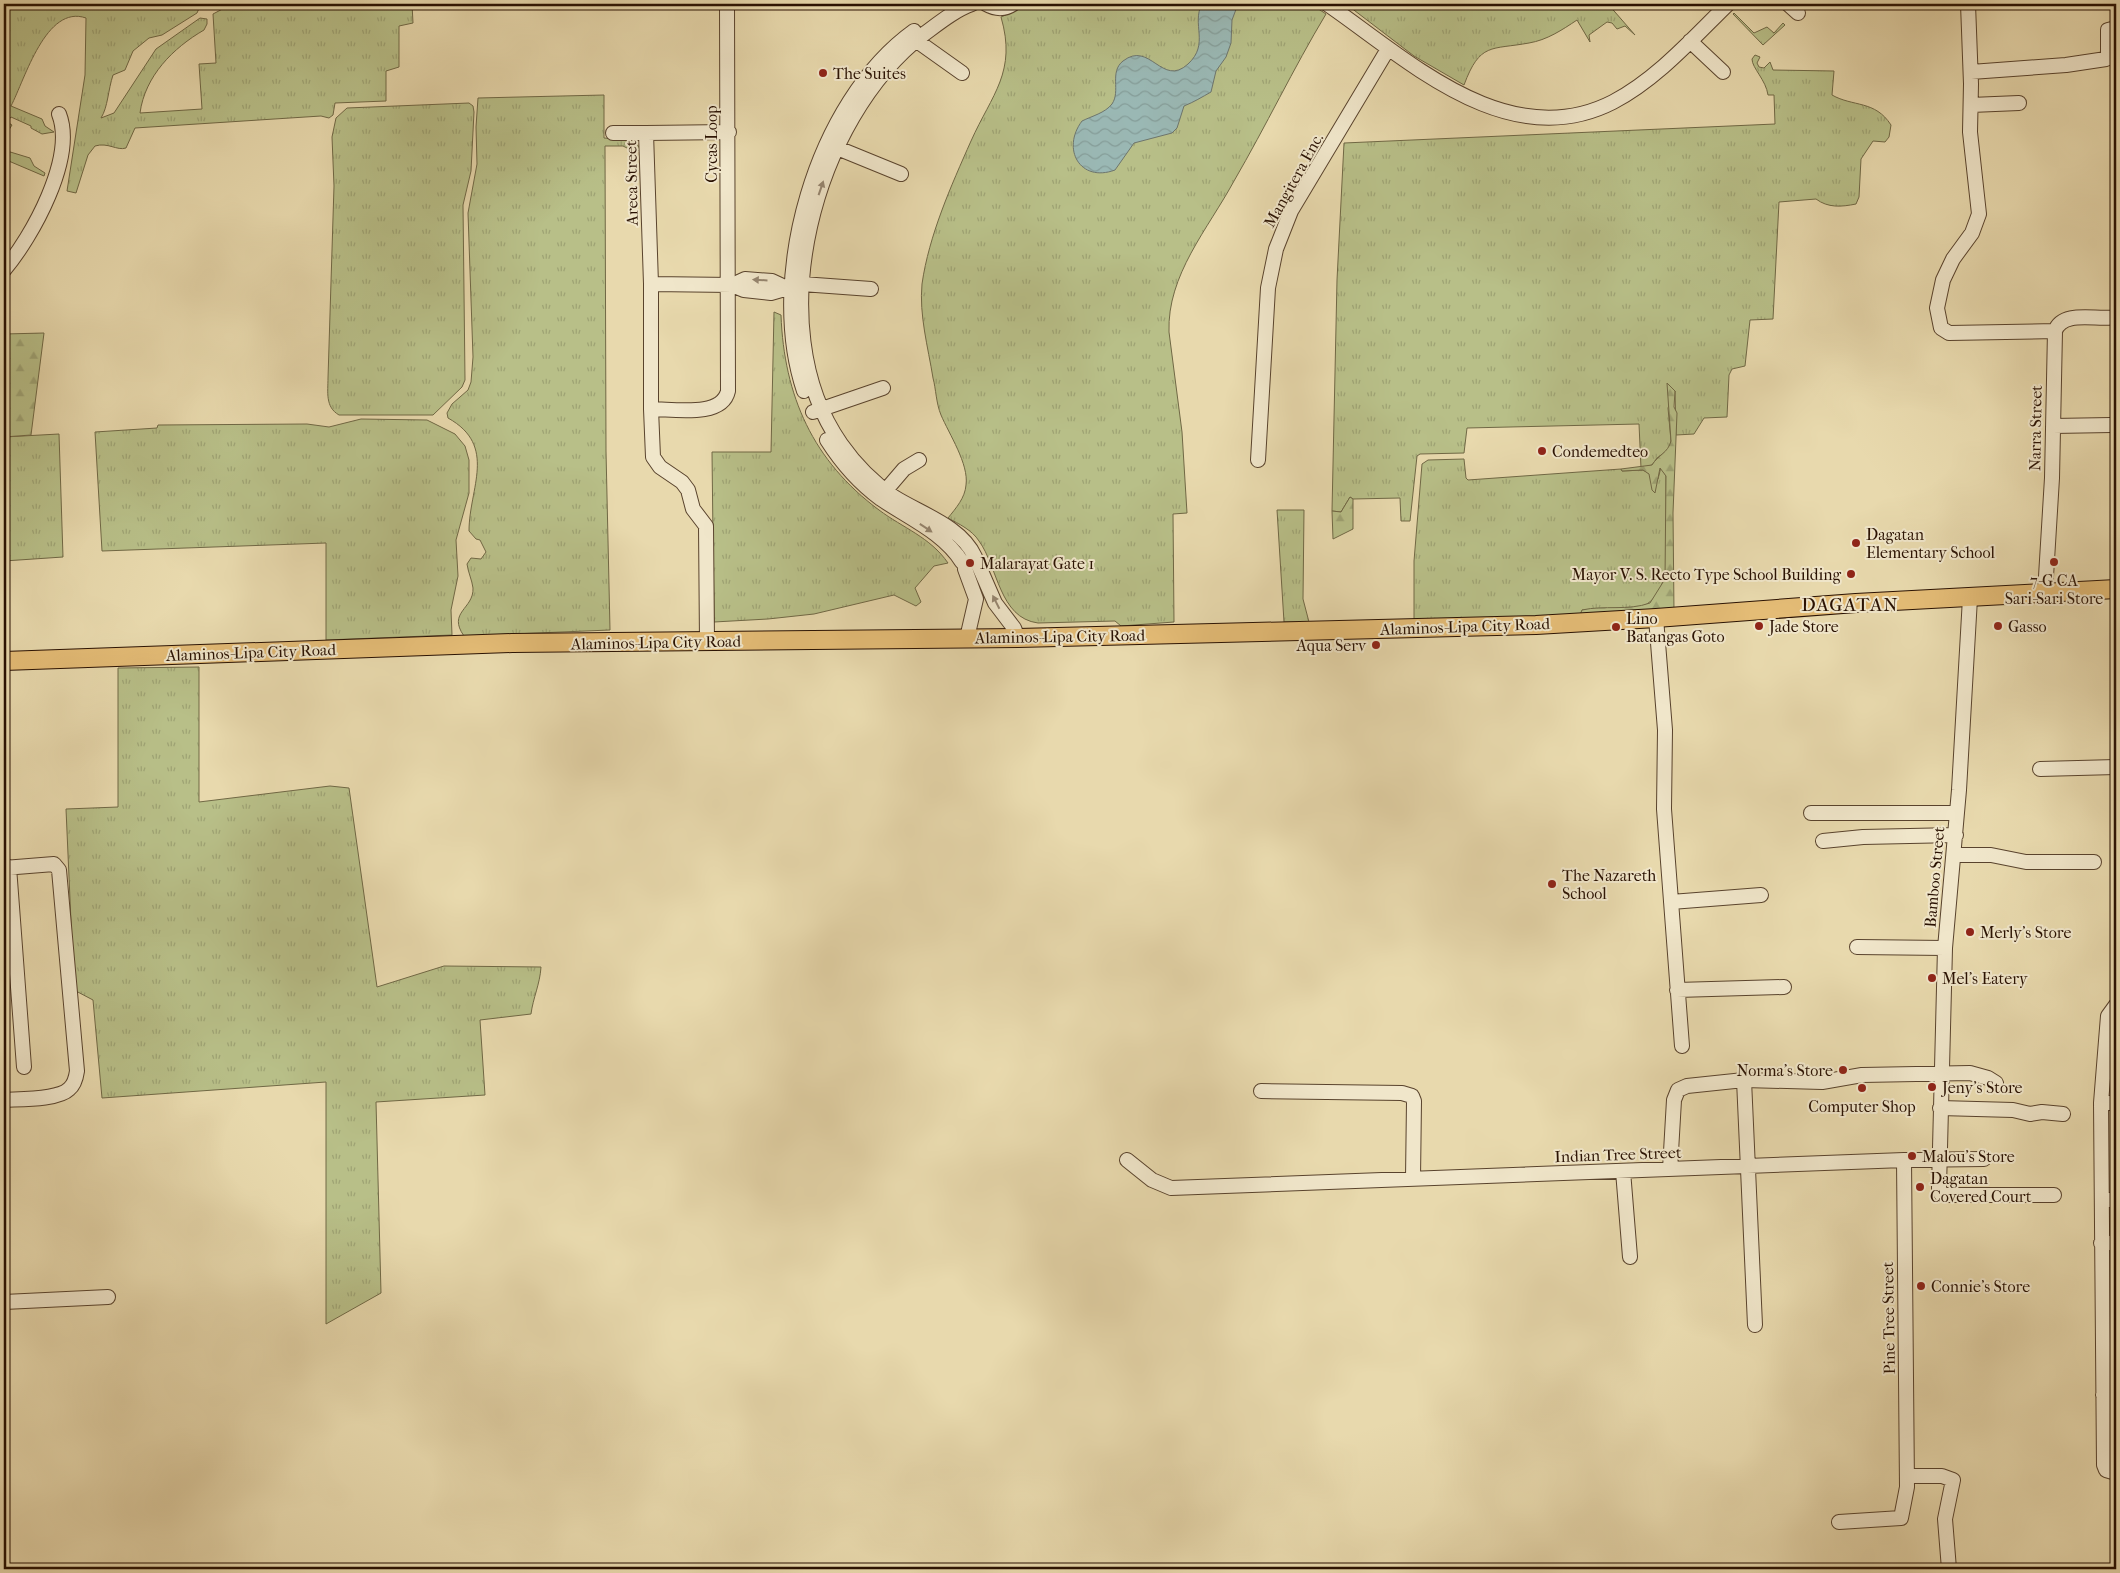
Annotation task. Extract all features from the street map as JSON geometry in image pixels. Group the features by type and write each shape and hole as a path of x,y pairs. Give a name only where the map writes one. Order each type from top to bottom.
{"main road":[{"name":"Alaminos-Lipa City Road","path":"4,661 512,644 1018,638 1526,625 1656,618 1856,602 1970,598 2116,589"}],"street":[{"name":"Cycas Loop","path":"651,410 709,409 724,402 728,391 730,285 727,4"},
{"path":"955,4 912,38 870,91 831,146 794,287 816,411 882,494 951,531 968,545 976,607 967,638"},
{"path":"912,38 972,4"},
{"path":"986,4 995,8 1002,8 1013,4"},
{"path":"1328,4 1388,49 1460,95 1511,113 1533,116 1578,114 1612,102 1631,91 1690,41 1728,4"},
{"path":"1788,4 1798,13"},
{"path":"1968,4 1971,72 1970,132 1979,214 1972,233 1953,259 1943,280 1937,308 1940,328 1949,333 2055,331 2060,323 2070,318 2116,317"},
{"path":"1971,72 2066,65 2106,58 2108,55 2108,30 2116,28"},
{"path":"912,38 962,73"},
{"path":"1690,41 1722,72"},
{"name":"Mangitera Enc.","path":"1258,460 1268,288 1276,249 1292,211 1388,49"},
{"path":"1971,105 2019,103"},
{"path":"4,270 27,238 52,183 64,139 59,114"},
{"name":"Areca Street","path":"707,642 706,526 693,509 688,490 682,482 660,467 653,457 651,284 646,133 729,132"},
{"path":"613,133 646,133"},
{"path":"831,146 901,174"},
{"path":"651,284 730,285 745,280 772,281 794,287 871,288"},
{"name":"Narra Street","path":"2044,593 2053,426 2055,331"},
{"path":"816,411 883,388"},
{"path":"2053,426 2111,425"},
{"path":"882,494 904,469 919,460"},
{"path":"972,568 1014,628 1018,638"},
{"name":"Bamboo Street","path":"1970,598 1956,835 1945,948 1940,1075 1939,1188 1941,1194 2054,1195"},
{"path":"1656,618 1665,730 1664,808 1682,1046"},
{"path":"2040,769 2116,767"},
{"path":"1811,813 1957,813"},
{"path":"1823,841 1863,837 1956,835"},
{"path":"1954,855 1991,855 2026,862 2094,862"},
{"path":"4,1100 59,1095 69,1090 75,1081 77,1071 59,870 54,864 44,863 6,868 24,1067"},
{"path":"1670,902 1760,895"},
{"path":"1857,947 1945,948"},
{"path":"1677,990 1784,987"},
{"path":"2116,1005 2108,1016 2110,1059 2101,1103 2102,1350 2110,1395 2110,1432 2104,1465 2106,1470 2116,1473"},
{"path":"1670,1169 1674,1100 1678,1090 1687,1086 1744,1080 1812,1082 1862,1075 1978,1075 1996,1083"},
{"path":"1744,1080 1755,1325"},
{"path":"1261,1091 1402,1092 1412,1096 1414,1101 1413,1178"},
{"path":"2101,1103 2116,1103"},
{"path":"1940,1108 2012,1110 2030,1114 2042,1112 2063,1114"},
{"path":"2102,1147 2116,1147"},
{"name":"Indian Tree Street","path":"1127,1160 1152,1180 1170,1188 1748,1167 1938,1158 1984,1159"},
{"name":"Pine Tree Street","path":"1839,1522 1901,1518 1908,1476 1904,1160"},
{"path":"1623,1171 1630,1257"},
{"path":"2102,1200 2116,1200"},
{"path":"2101,1243 2116,1243"},
{"path":"4,1299 108,1297"},
{"path":"2102,1309 2116,1308"},
{"path":"2102,1350 2116,1349"},
{"path":"1908,1476 1942,1476 1953,1480 1945,1519 1948,1569"}],"green space":[{"path":"4,4 201,4 197,13 162,35 149,38 133,51 125,70 113,75 101,118 114,113 156,49 200,18 207,19 204,30 182,45 162,64 148,87 140,113 202,109 199,64 216,63 213,14 232,4 412,4 413,23 399,26 399,67 386,71 386,101 335,103 333,115 329,118 321,116 135,128 126,148 104,145 95,146 88,155 76,193 67,191 85,75 86,18 72,17 59,22 48,33 30,63 11,106 42,119 45,126 54,132 42,134 31,128 31,126 11,117 7,122 12,125 5,136"},
{"path":"1021,4 1311,4 1326,14 1224,199 1191,253 1175,291 1170,311 1169,332 1182,432 1187,513 1173,514 1174,622 1121,626 1115,621 1038,623 1025,619 1015,612 1007,602 985,552 976,537 948,518 960,503 964,494 966,477 962,459 938,406 923,319 922,284 935,229 971,141 1000,82 1006,53 1001,17 1012,12"},
{"path":"1346,4 1608,4 1635,35 1625,26 1617,29 1612,23 1607,22 1589,35 1590,42 1577,20 1542,40 1488,51 1476,61 1464,85 1414,56"},
{"path":"1734,13 1754,33 1767,27 1774,33 1783,23 1785,25 1763,45"},
{"path":"1755,55 1760,57 1757,63 1759,67 1764,68 1770,62 1773,70 1834,71 1832,95 1878,111 1891,125 1889,137 1885,142 1873,141 1861,159 1859,197 1856,204 1835,206 1825,204 1816,199 1779,202 1773,319 1750,320 1745,366 1732,369 1729,375 1727,417 1704,418 1694,434 1676,435 1675,391 1668,408 1671,441 1669,449 1657,458 1652,465 1641,468 1639,424 1467,428 1464,453 1420,454 1417,456 1410,521 1401,521 1400,498 1353,499 1350,497 1341,512 1332,511 1337,280 1344,143 1775,124 1774,95 1768,95 1765,84 1754,66 1752,59"},
{"path":"604,95 604,138 633,140 641,149 633,154 633,151 623,146 605,146 606,451 610,630 464,636 458,621 470,601 473,588 467,564 471,558 481,559 486,552 480,540 476,539 469,531 476,484 477,455 472,441 463,429 448,418 447,413 452,404 468,390 471,382 473,357 468,213 477,164 476,127 478,98"},
{"path":"469,103 473,106 474,112 471,171 463,205 465,380 462,387 433,415 339,415 331,408 328,394 334,186 332,137 336,118 347,108"},
{"path":"7,151 30,158 34,166 45,173 44,176 4,159"},
{"path":"774,312 781,315 783,345 788,373 796,399 806,424 820,448 836,470 856,491 879,510 933,546 948,563 934,566 915,588 921,602 916,606 894,595 814,614 714,622 712,452 771,452"},
{"path":"44,333 31,435 4,437 4,334"},
{"path":"1667,383 1675,391 1674,407 1677,413 1673,513 1674,612 1580,615 1582,610 1633,607 1650,603 1665,579 1666,476 1660,468 1655,493 1652,490 1649,474 1643,470 1622,471 1621,469 1652,465 1670,445"},
{"path":"361,419 427,420 455,434 465,446 469,460 469,493 456,540 458,576 451,610 452,635 326,640 326,543 102,551 95,432 157,428 158,425 307,424 329,427"},
{"path":"59,434 63,557 4,561 4,437"},
{"path":"1464,459 1466,478 1468,480 1621,469 1622,471 1643,470 1658,479 1661,467 1666,476 1666,567 1664,580 1659,591 1651,601 1641,607 1582,610 1582,617 1414,619 1414,561 1422,464 1428,460"},
{"path":"1350,497 1353,499 1353,529 1333,539 1332,511 1341,512"},
{"path":"1277,510 1304,510 1303,599 1309,622 1284,622"},
{"path":"199,667 199,802 330,786 349,788 377,987 444,966 541,967 531,1014 480,1020 485,1095 376,1102 381,1293 326,1324 326,1082 102,1098 93,1000 74,990 66,809 118,807 118,668"}],"water":[{"path":"1202,4 1238,4 1232,20 1231,43 1226,57 1216,71 1211,92 1184,106 1177,128 1172,133 1134,143 1115,170 1103,173 1092,172 1084,168 1074,152 1073,142 1076,132 1082,121 1102,112 1112,104 1116,93 1116,76 1119,65 1132,56 1141,56 1149,59 1171,71 1179,70 1188,64 1198,49 1198,19"}],"place":[{"name":"The Suites","path":"823,73"},
{"name":"Condemedteo","path":"1542,451"},
{"name":"Dagatan Elementary School","path":"1856,543"},
{"name":"7-G CA Sari-Sari Store","path":"2054,562"},
{"name":"Malarayat Gate 1","path":"970,563"},
{"name":"Mayor V. S. Recto Type School Building","path":"1851,574"},
{"name":"Jade Store","path":"1759,626"},
{"name":"Gasso","path":"1998,626"},
{"name":"Lino Batangas Goto","path":"1616,627"},
{"name":"Aqua Serv","path":"1376,645"},
{"name":"The Nazareth School","path":"1552,884"},
{"name":"Merly's Store","path":"1970,932"},
{"name":"Mel's Eatery","path":"1932,978"},
{"name":"Norma's Store","path":"1843,1070"},
{"name":"Jeny's Store","path":"1932,1087"},
{"name":"Computer Shop","path":"1862,1088"},
{"name":"Malou's Store","path":"1912,1156"},
{"name":"Dagatan Covered Court","path":"1920,1187"},
{"name":"Connie's Store","path":"1921,1286"}],"district":[{"name":"DAGATAN","path":"1850,604"}]}
